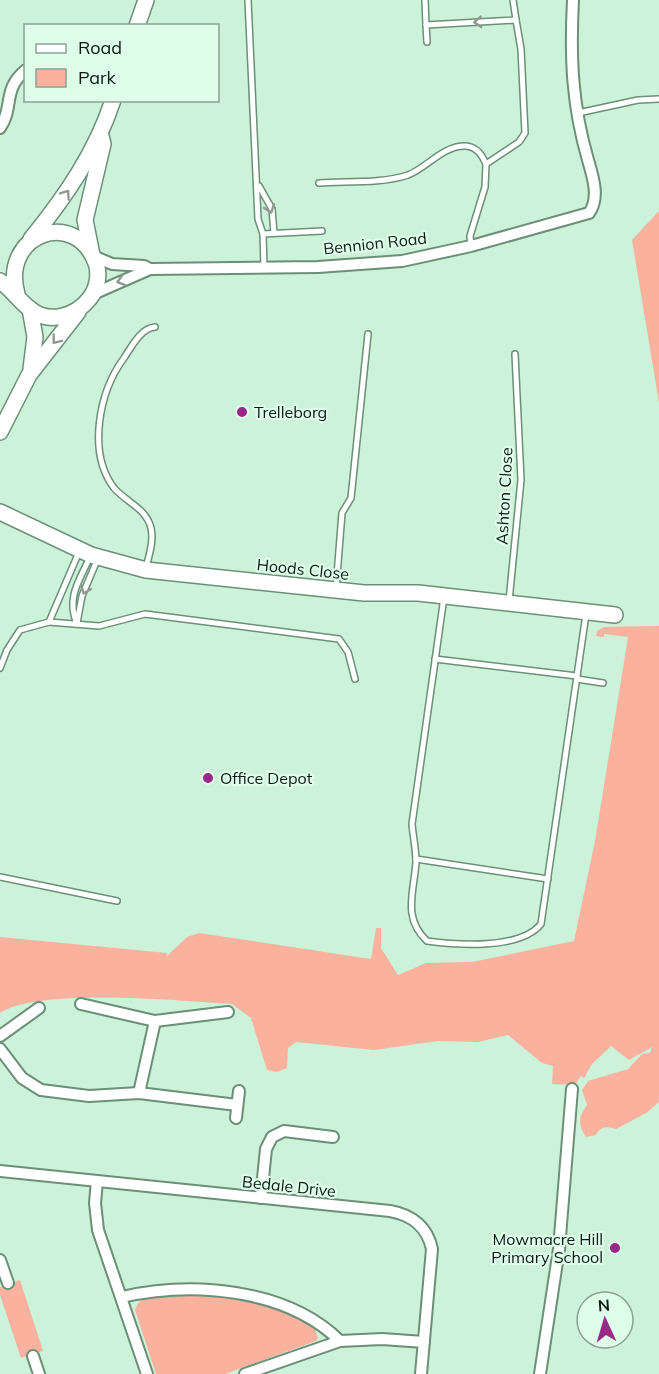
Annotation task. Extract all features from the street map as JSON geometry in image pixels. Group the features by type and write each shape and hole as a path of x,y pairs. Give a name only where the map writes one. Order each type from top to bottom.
{"street":[{"path":"138,24 146,0"},
{"path":"573,0 571,57 576,113"},
{"path":"0,128 6,116 9,91 24,72"},
{"path":"17,294 12,280 14,264 25,245 70,188 95,141 100,136 112,102"},
{"name":"Bennion Road","path":"89,300 150,269 368,265 471,246 578,218 589,213 595,205 593,178 576,113"},
{"path":"0,432 30,375 89,300 97,282 97,268 85,220 103,144 100,136"},
{"path":"0,259 51,232 68,234 81,241 93,255"},
{"name":"Bennion Road","path":"93,255 112,264 144,266 150,269"},
{"path":"0,281 17,294 30,309 43,316 58,317 72,314 89,300"},
{"path":"30,309 35,339 30,375"},
{"name":"Hoods Close","path":"0,512 89,554 146,570 336,590 444,596 615,615"},
{"path":"81,1004 155,1021 228,1012"},
{"path":"0,1036 39,1008"},
{"path":"140,1093 155,1021"},
{"path":"0,1049 22,1078 41,1090 89,1096 140,1093 237,1105"},
{"path":"540,1374 559,1249 572,1089"},
{"path":"236,1118 239,1091"},
{"path":"261,1198 266,1149 272,1137 284,1131 333,1137"},
{"name":"Bedale Drive","path":"0,1171 402,1213 418,1222 430,1240 432,1258 422,1374"},
{"path":"97,1181 95,1203 98,1230 147,1374"},
{"path":"0,1260 8,1283"},
{"path":"122,1297 152,1290 186,1287 237,1294 304,1314 326,1327 340,1341"},
{"path":"245,1374 340,1341 382,1339 424,1342"},
{"path":"33,1356 39,1374"}],"lane":[{"path":"248,0 259,186 259,228 263,234 264,268"},
{"path":"425,0 427,42"},
{"path":"486,164 519,142 525,133 521,49 513,0"},
{"path":"426,25 516,20"},
{"path":"576,113 638,100 659,99"},
{"path":"319,183 384,180 409,175 445,152 465,146 476,150 486,164 488,176 470,236 471,246"},
{"path":"259,186 272,209 274,233"},
{"path":"263,234 321,231"},
{"path":"146,570 152,544 151,527 147,517 115,489 106,474 99,430 105,400 121,362 145,330 155,327"},
{"path":"336,590 342,513 351,498 368,334"},
{"name":"Ashton Close","path":"509,603 521,480 514,354"},
{"path":"49,622 89,554"},
{"path":"77,624 89,554"},
{"path":"444,596 412,824 416,859 410,907 411,921 427,941 464,946 520,937 535,931 542,924 586,612"},
{"path":"0,668 7,650 20,630 49,622 99,626 145,614 339,639 348,652 355,679"},
{"path":"435,660 603,683"},
{"path":"416,859 548,879"},
{"path":"0,877 117,901"}],"green space":[{"path":"659,211 659,403 632,240"},
{"path":"659,626 659,1102 646,1113 616,1129 604,1128 596,1135 586,1137 580,1125 582,1113 587,1105 582,1090 588,1081 628,1069 642,1054 650,1053 652,1047 629,1060 611,1046 592,1064 584,1078 581,1076 575,1085 552,1084 553,1066 542,1063 508,1035 478,1042 438,1041 374,1050 296,1042 288,1048 287,1068 277,1072 267,1070 251,1018 232,1004 77,998 20,1005 0,1013 0,937 167,953 166,957 187,937 199,933 371,959 376,928 381,928 381,948 398,975 426,963 472,962 574,941 595,841 628,637 604,634 604,637 596,636 597,631 604,627"},
{"path":"20,1280 43,1351 21,1358 0,1295 0,1287"},
{"path":"186,1291 252,1302 284,1311 314,1326 318,1338 316,1341 225,1374 156,1374 135,1310 143,1299 150,1296"}],"place":[{"name":"Trelleborg","path":"242,412"},
{"name":"Office Depot","path":"208,778"},
{"name":"Mowmacre Hill Primary School","path":"615,1248"}]}
